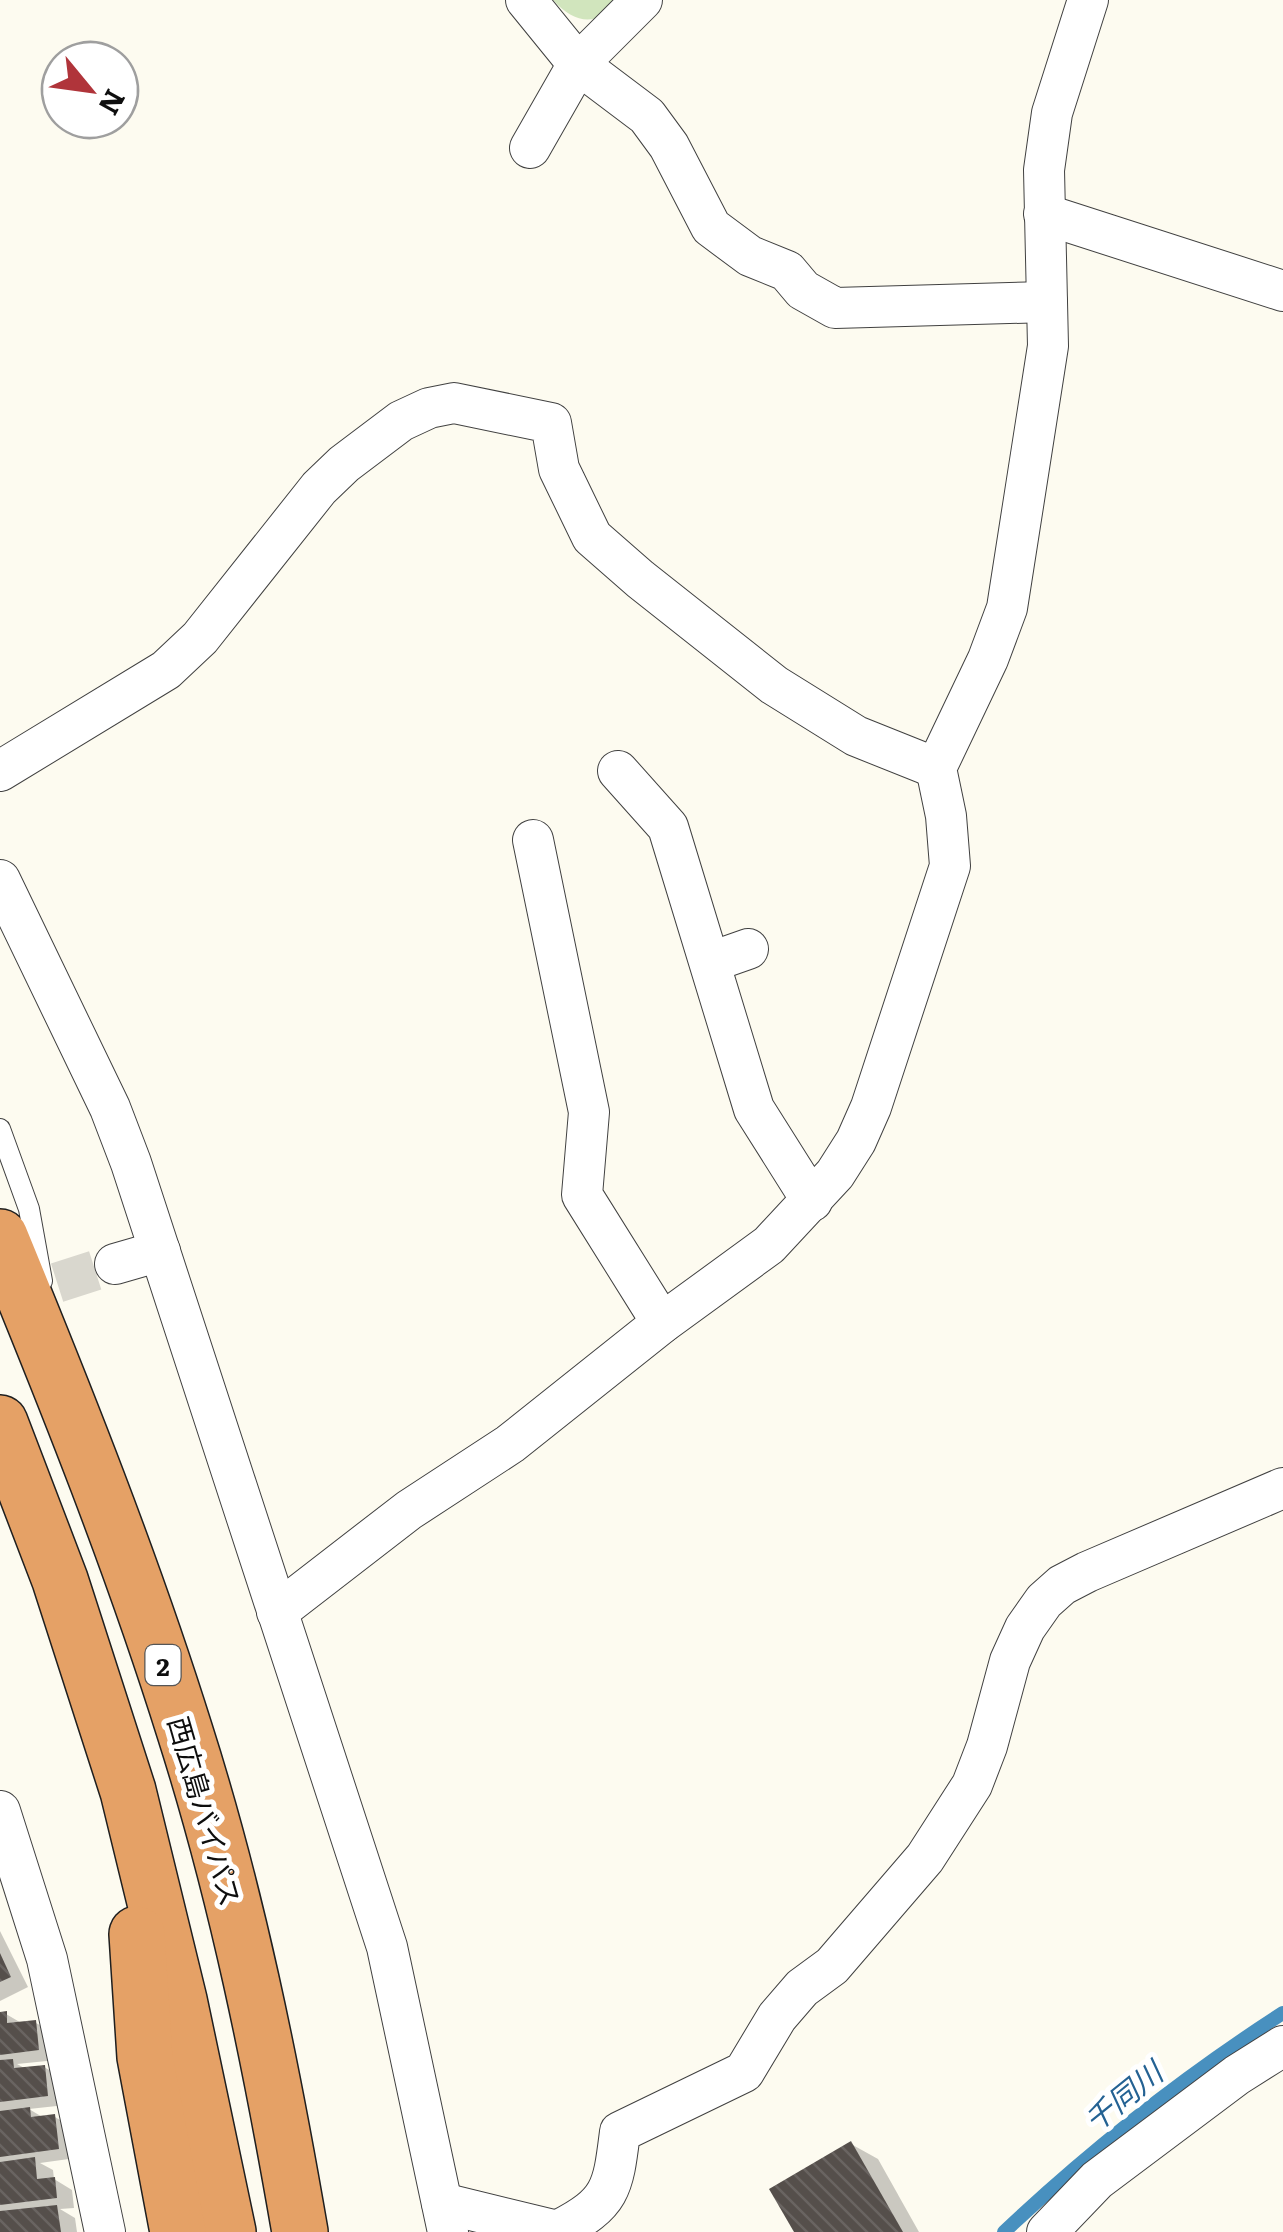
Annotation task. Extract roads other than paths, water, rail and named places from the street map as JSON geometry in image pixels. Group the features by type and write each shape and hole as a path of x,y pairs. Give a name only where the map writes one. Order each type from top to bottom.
{"highway":[{"name":"西広島バイパス","path":"0,1236 122,1542 186,1734 240,1933 279,2109 300,2232"},
{"path":"0,1423 60,1580 128,1791 179,2000 228,2232"},
{"path":"128,1791 145,2057 178,2232"},
{"name":"2","path":"279,2109 314,2232"}],"street":[{"path":"526,0 578,64 647,116 669,146 711,227 750,256 787,271 820,302 835,308 1047,302"},
{"path":"530,148 578,64 642,0"},
{"path":"277,1612 409,1510 510,1444 662,1323 769,1245 812,1200 856,1141 871,1107 950,866 946,816 936,768 1008,608 1048,346 1044,170 1052,114 1088,0"},
{"path":"1044,214 1283,291"},
{"path":"0,771 166,670 200,638 256,564 344,464 401,421 429,408 454,403 551,423 560,470 592,537 774,685 856,736 936,768"},
{"path":"618,770 668,827 730,956 754,1109 812,1200"},
{"path":"533,840 590,1112 582,1194 662,1323"},
{"path":"0,880 110,1108 160,1251 387,1947 445,2217 560,2231 598,2208 611,2186 620,2132 744,2072 790,2002 832,1966 926,1858 972,1785 1010,1661 1025,1628 1044,1601 1062,1585 1087,1572 1283,1488"},
{"path":"115,1264 160,1251"},
{"path":"0,1811 48,1959 105,2232"},
{"path":"1047,2232 1097,2180 1238,2074 1283,2046"}],"lane":[{"path":"0,1129 28,1209 61,1386"}],"waterway":[{"name":"千同川","path":"1004,2232 1138,2116 1283,2013"}],"tunnel":[{"path":"0,1301 115,1264"}]}
